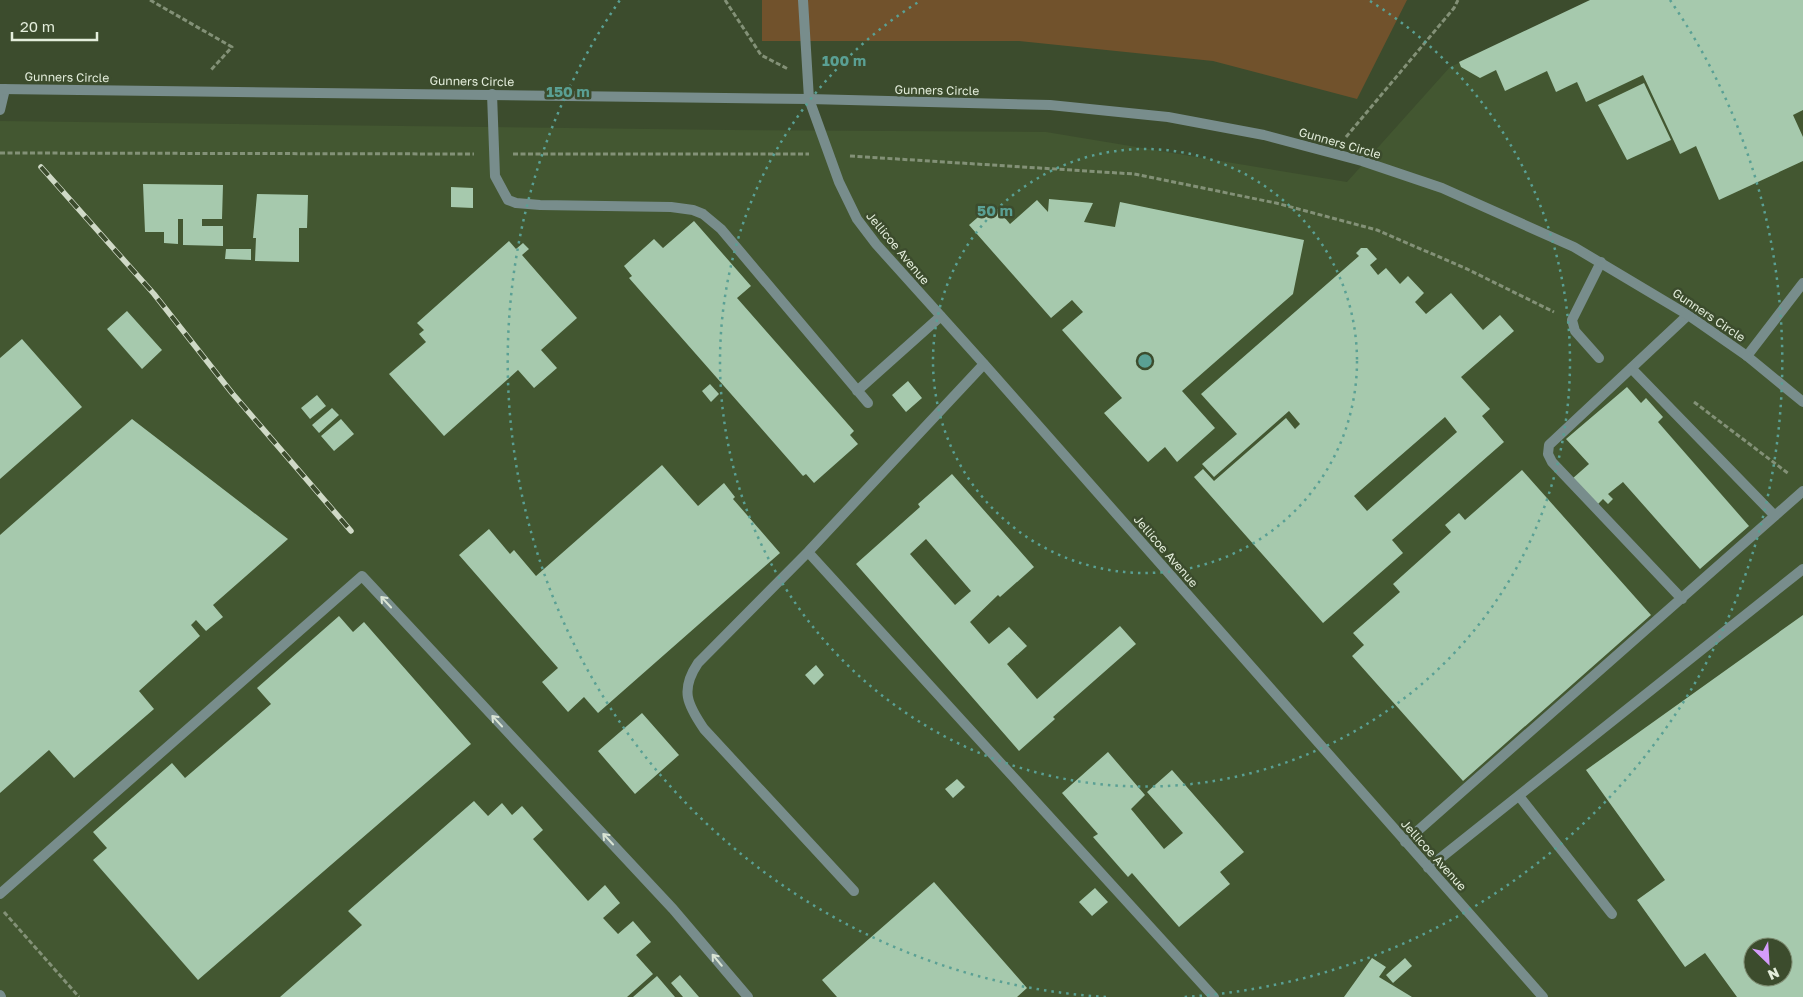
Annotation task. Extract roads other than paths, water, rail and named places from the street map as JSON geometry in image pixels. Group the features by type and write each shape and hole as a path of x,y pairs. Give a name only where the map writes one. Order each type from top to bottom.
{"street":[{"name":"Jellicoe Avenue","path":"803,0 809,99 829,154 857,219 876,244 1542,997"},
{"name":"Gunners Circle","path":"2,89 809,99 1050,105 1168,117 1264,135 1333,153 1442,188 1574,247 1688,315 1747,356 1803,402"},
{"path":"0,110 2,89"},
{"path":"492,94 495,176 508,200 516,204 671,207 693,210 703,214 721,229 868,404"},
{"path":"1599,358 1576,331 1572,320 1600,262"},
{"path":"1747,356 1803,284"},
{"path":"1682,599 1560,470 1548,454 1549,445 1688,315"},
{"path":"857,390 941,316"},
{"path":"854,891 704,729 695,716 686,694 687,683 698,663 808,552 984,364"},
{"path":"1630,368 1775,516"},
{"path":"1405,842 1803,491"},
{"path":"808,552 1214,997"},
{"path":"1428,868 1803,569"},
{"path":"0,894 362,576 673,909 748,997"},
{"path":"1519,796 1612,914"}],"railway":[{"path":"41,167 154,294 232,393 351,531"}]}
